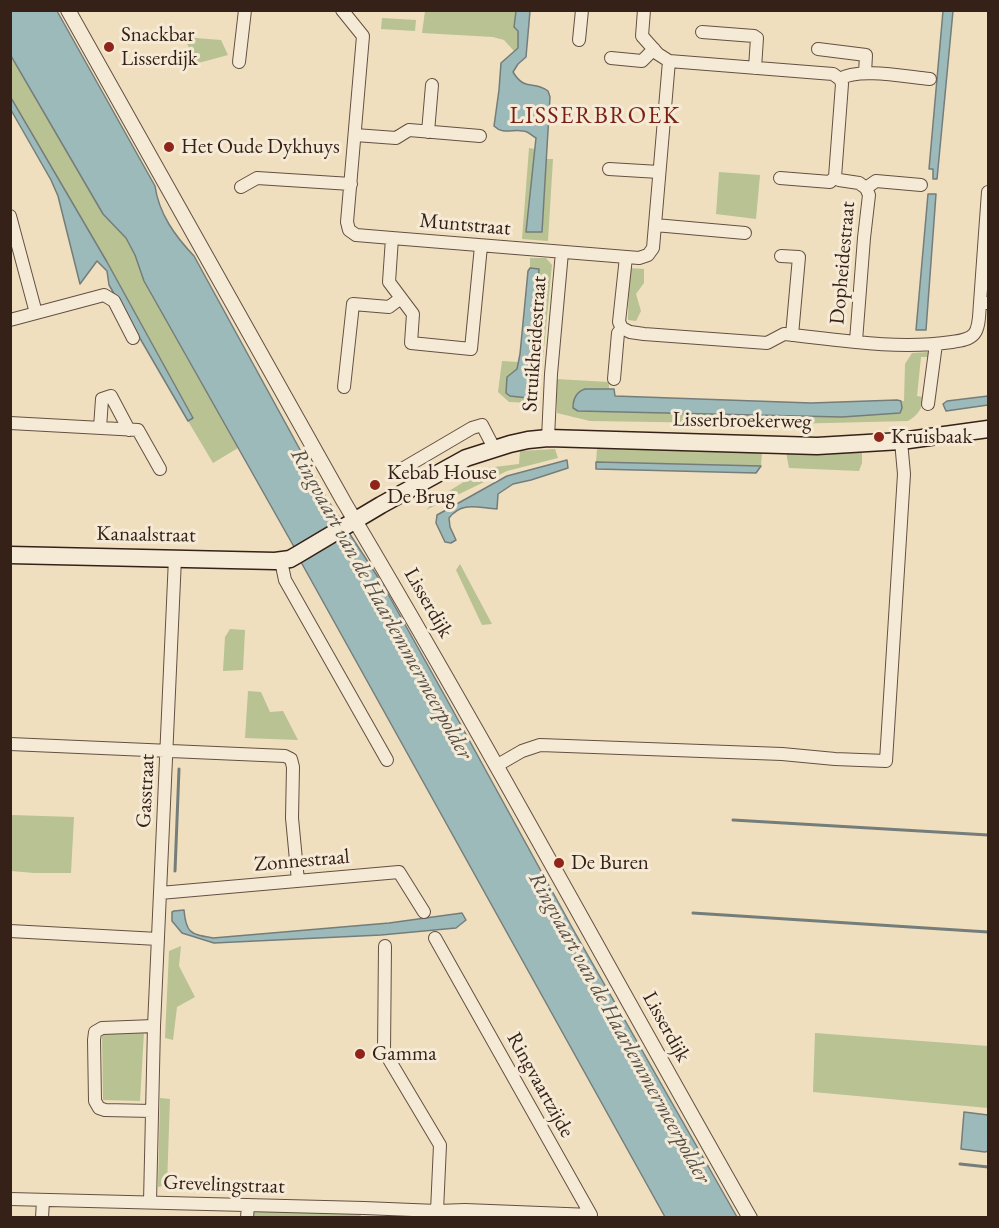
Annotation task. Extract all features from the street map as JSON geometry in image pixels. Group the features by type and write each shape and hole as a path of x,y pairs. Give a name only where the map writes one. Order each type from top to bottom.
{"main road":[{"name":"Lisserbroekerweg","path":"289,558 466,458 528,440 548,438 817,446 901,441 988,429"},
{"name":"Kanaalstraat","path":"10,555 289,558"}],"street":[{"name":"Lisserdijk","path":"68,10 351,524 404,602 750,1218"},
{"path":"239,62 245,10"},
{"name":"Muntstraat","path":"342,10 363,36 347,222 349,230 356,235 639,258 648,255 652,248 655,225 669,61"},
{"path":"579,40 582,10"},
{"path":"644,10 642,36 658,54 669,61 833,74 840,78 865,73 930,79"},
{"path":"702,32 758,38 755,68"},
{"path":"611,58 642,61 654,49"},
{"path":"818,49 866,55 865,73"},
{"name":"Dopheidestraat","path":"780,178 830,182 835,177 842,84 840,78"},
{"path":"428,132 432,85"},
{"path":"355,135 396,138 409,130 480,136"},
{"path":"609,169 659,172"},
{"name":"Dopheidestraat","path":"835,177 839,180 859,183 866,188 869,195 856,341"},
{"path":"241,187 257,178 351,184"},
{"name":"Dopheidestraat","path":"866,188 876,181 921,185"},
{"path":"984,303 988,192"},
{"path":"10,216 36,313"},
{"path":"655,225 745,232"},
{"path":"392,238 389,282 412,314 411,343 471,349 481,246"},
{"name":"Struikheidestraat","path":"548,438 551,374 562,252"},
{"path":"781,255 799,257 792,335"},
{"path":"614,379 618,333 622,328 619,322 626,257"},
{"path":"10,320 104,295 114,301 133,338"},
{"path":"344,387 352,304 389,307 401,298"},
{"name":"Dopheidestraat","path":"622,328 644,334 767,343 784,334 909,345 936,344 965,340 974,334 984,303"},
{"path":"928,404 936,344"},
{"path":"100,428 102,399 111,396 129,430"},
{"path":"10,423 138,430 160,469"},
{"path":"397,472 482,425 494,448"},
{"path":"496,766 522,751 540,746 886,760 904,474 901,441"},
{"name":"Gasstraat","path":"150,1202 154,1026 175,558"},
{"path":"289,558 285,580 387,760"},
{"path":"10,744 285,756 291,759 293,767 292,818 298,881"},
{"name":"Zonnestraal","path":"160,893 399,872 424,912"},
{"path":"10,931 158,939"},
{"name":"Ringvaartzijde","path":"435,938 591,1215 549,1213"},
{"path":"386,946 384,1051 440,1145 437,1211"},
{"path":"152,1111 99,1108 96,1101 94,1040 95,1032 102,1028 154,1026"},
{"name":"Grevelingstraat","path":"10,1199 150,1202 248,1212 364,1213 465,1210 549,1213"},
{"path":"42,1218 43,1200"}],"green space":[{"path":"425,11 516,11 514,27 518,31 518,48 514,51 504,40 493,37 422,33"},
{"path":"382,18 416,20 415,31 381,29"},
{"path":"183,37 221,40 228,55 191,65 183,53 190,49"},
{"path":"10,56 103,214 126,238 144,281 238,448 213,463 188,421 193,417 11,96"},
{"path":"529,148 535,149 527,231 542,232 546,159 553,159 548,241 522,239"},
{"path":"719,172 760,175 756,219 716,214"},
{"path":"530,258 546,258 552,265 541,379 532,403 509,402 498,392 502,361 518,362 517,369 532,390 539,269 530,268"},
{"path":"629,268 644,269 644,283 636,294 641,311 636,321 628,320"},
{"path":"929,352 929,357 921,357 917,396 924,397 922,405 917,414 908,421 788,424 590,421 557,413 556,379 609,382 609,389 585,389 576,395 902,408 905,364 912,353"},
{"path":"555,449 558,458 507,471 426,510 438,498 486,468 519,464 520,451"},
{"path":"597,449 762,452 761,466 596,462"},
{"path":"786,452 862,453 862,463 859,471 789,468"},
{"path":"460,564 492,624 482,625 456,570"},
{"path":"230,629 245,630 243,670 223,671 225,637"},
{"path":"248,691 261,692 270,712 283,711 298,740 245,738"},
{"path":"11,815 74,817 71,873 11,871"},
{"path":"181,946 179,966 195,997 177,1007 173,1040 165,1038 169,951"},
{"path":"144,1032 140,1101 103,1100 102,1034"},
{"path":"815,1033 988,1046 988,1108 813,1092"},
{"path":"160,1098 170,1099 167,1185 158,1187"},
{"path":"254,1210 361,1214 360,1218 254,1218"}],"water":[{"name":"Ringvaart van de Haarlemmermeerpolder","path":"10,11 57,11 155,186 160,206 169,224 194,256 327,499 383,585 574,931 737,1217 665,1217 144,281 126,238 103,214 11,56"},
{"path":"516,11 530,11 526,57 513,72 521,82 548,91 550,97 542,232 526,232 536,138 525,131 504,131 494,126 501,63 518,48 518,31 514,27"},
{"path":"943,11 953,11 937,179 933,179 933,169 929,169"},
{"path":"10,96 107,262 193,418 188,421 109,285 107,271 97,261 80,284 58,196 11,110"},
{"path":"928,194 936,194 926,330 916,330"},
{"path":"530,268 539,269 532,390 528,398 510,396 506,393 507,377 517,369 520,354"},
{"path":"585,389 614,389 615,396 811,403 897,400 901,401 902,408 900,413 842,417 578,411 573,408 574,399 579,392"},
{"path":"988,396 988,405 946,411 943,404 947,401"},
{"path":"567,460 568,468 513,484 498,494 497,509 465,507 459,509 449,518 456,540 451,543 445,542 436,523 437,515 507,476"},
{"path":"596,462 761,466 756,473 596,469"},
{"path":"184,910 186,924 191,931 213,938 389,923 462,913 466,920 456,928 381,935 214,943 182,933 172,921 172,912"},
{"path":"964,1112 988,1115 988,1151 961,1149"}],"waterway":[{"path":"175,871 179,769"},
{"path":"733,820 988,835"},
{"path":"693,913 988,932"},
{"path":"960,1164 988,1167"}],"place":[{"name":"Snackbar Lisserdijk","path":"109,47"},
{"name":"Het Oude Dykhuys","path":"169,147"},
{"name":"Kruisbaak","path":"879,437"},
{"name":"Kebab House De Brug","path":"375,485"},
{"name":"De Buren","path":"559,863"},
{"name":"Gamma","path":"360,1054"}],"district":[{"name":"LISSERBROEK","path":"595,116"}]}
